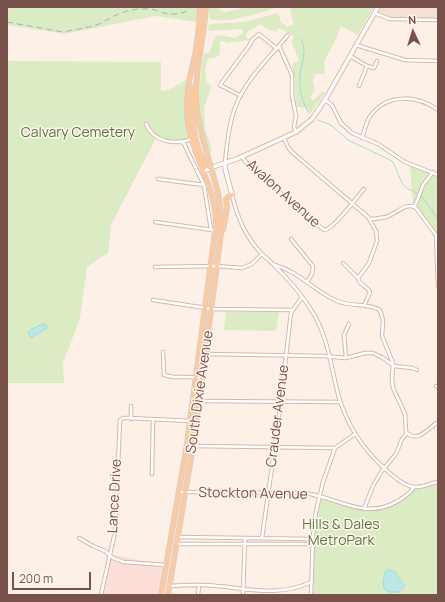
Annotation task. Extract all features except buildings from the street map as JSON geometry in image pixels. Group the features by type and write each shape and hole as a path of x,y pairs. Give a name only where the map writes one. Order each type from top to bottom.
{"main road":[{"path":"200,7 196,48 187,94 188,122 205,164 211,167"},
{"path":"194,138 192,119 193,90 196,84 204,33 206,7"},
{"path":"204,171 211,167 242,157 284,138 296,132 312,119 325,100 378,7"},
{"name":"South Dixie Avenue","path":"168,595 193,446 221,234 221,213 217,188 198,120 196,84"},
{"name":"South Dixie Avenue","path":"161,595 191,420 195,378 214,238 213,230 215,209 194,138"},
{"path":"221,234 226,216 226,199 232,195 225,163"},
{"path":"194,439 191,420 198,399"}],"street":[{"path":"374,13 390,19 438,20"},
{"path":"241,96 220,85 252,40 259,34 278,48 292,78 292,95 296,116 294,127 296,132"},
{"path":"225,163 231,122 236,106 250,81 288,35"},
{"path":"356,45 405,60 438,61"},
{"path":"350,56 374,68 377,61"},
{"path":"359,86 368,66"},
{"path":"362,138 371,115 394,99 404,98 415,100 430,105 438,110"},
{"path":"325,100 332,105 337,118 346,128 362,138 378,144 405,162 438,174"},
{"path":"146,124 148,129 156,138 172,142 183,142 194,138"},
{"path":"284,138 292,152 370,219 376,231 377,241 369,263 358,278"},
{"path":"183,142 207,185"},
{"name":"Avalon Avenue","path":"242,157 250,167 324,230 331,228 352,203"},
{"path":"415,206 420,191 433,172"},
{"path":"158,180 207,185"},
{"path":"352,203 364,189"},
{"path":"232,195 243,228 262,254 275,265 302,297 318,323 329,356 340,402 355,434 368,451 398,479 414,487 438,482"},
{"path":"370,219 387,216 408,206 415,206"},
{"path":"415,206 430,224 436,235 436,266 438,286"},
{"path":"156,222 213,230"},
{"path":"291,239 312,266 312,274 308,282"},
{"path":"155,267 244,267 252,264 262,254"},
{"path":"343,263 370,292 364,306"},
{"path":"275,265 293,272 336,301 354,306 375,307 381,312 383,320 382,336 392,357 394,366 392,379 393,388 405,414 407,433 402,439 396,454 373,486 364,509"},
{"path":"153,300 211,309 292,310 302,297"},
{"name":"Crauder Avenue","path":"262,538 292,310"},
{"path":"346,358 344,336 349,324"},
{"path":"163,352 164,375 174,377 188,376 202,378"},
{"path":"205,354 329,356 346,358 373,353 394,366 417,370"},
{"path":"198,399 280,402 340,402"},
{"path":"131,406 131,418 191,420"},
{"name":"Lance Drive","path":"101,595 115,525 120,420 123,418 131,418"},
{"path":"152,474 153,419"},
{"path":"407,433 414,436 419,436 438,422"},
{"path":"311,595 313,539 323,482 335,448 355,434"},
{"path":"193,446 335,448"},
{"name":"Stockton Avenue","path":"179,492 304,493 320,496 349,506 364,509 378,509 391,505 410,493 414,487"},
{"path":"178,537 313,539"},
{"path":"79,538 124,562 166,565"},
{"path":"243,595 245,538"},
{"path":"177,544 313,544"},
{"path":"170,586 199,585 243,590 276,591 290,589 312,582"},
{"path":"198,595 199,585"}],"shaded area":[{"path":"380,7 438,7 438,19 390,17 377,12"},
{"path":"109,554 166,565 161,595 102,595"}],"green space":[{"path":"7,7 197,7 197,22 155,16 64,34 7,25"},
{"path":"209,7 220,7 220,10 224,12 247,7 278,7 235,19 218,20 210,19"},
{"path":"293,7 374,7 358,35 341,26 324,62 325,74 315,74 313,81 315,89 310,98 314,100 323,91 325,93 311,113 307,108 297,107 292,64 299,60 292,43 293,36 290,33 278,28 275,32 273,30 271,31 260,24 248,31 245,37 250,40 227,43 220,41 220,54 215,58 210,58 206,63 207,83 212,86 204,107 205,128 212,151 208,151 199,112 201,70 204,53 209,53 215,37 218,35 235,38 243,34 242,29 208,31 209,24 245,22 278,13 281,22 287,27 294,25 290,9"},
{"name":"Calvary Cemetery","path":"7,61 161,62 161,91 169,90 189,78 187,94 191,139 174,142 156,138 111,225 108,253 87,267 80,318 63,363 64,383 7,383"},
{"path":"410,165 438,175 438,286 436,235 413,205"},
{"path":"279,311 276,331 224,330 226,312"},
{"name":"Hills & Dales MetroPark","path":"438,482 438,595 311,595 313,539 320,496 349,506 378,509 400,499 414,487"}],"water":[{"path":"44,324 47,326 46,329 31,338 28,333 30,330"},
{"path":"389,570 396,572 399,579 405,586 399,592 388,592 383,585 385,572"}],"waterway":[{"path":"301,39 304,53 300,76 300,86 304,105 309,113"},
{"path":"318,120 331,125 348,140 392,161 406,188 421,196 438,219"}],"railway":[{"path":"7,22 63,32 99,24 127,11 151,9 168,14 175,14 185,12 191,7"}]}
